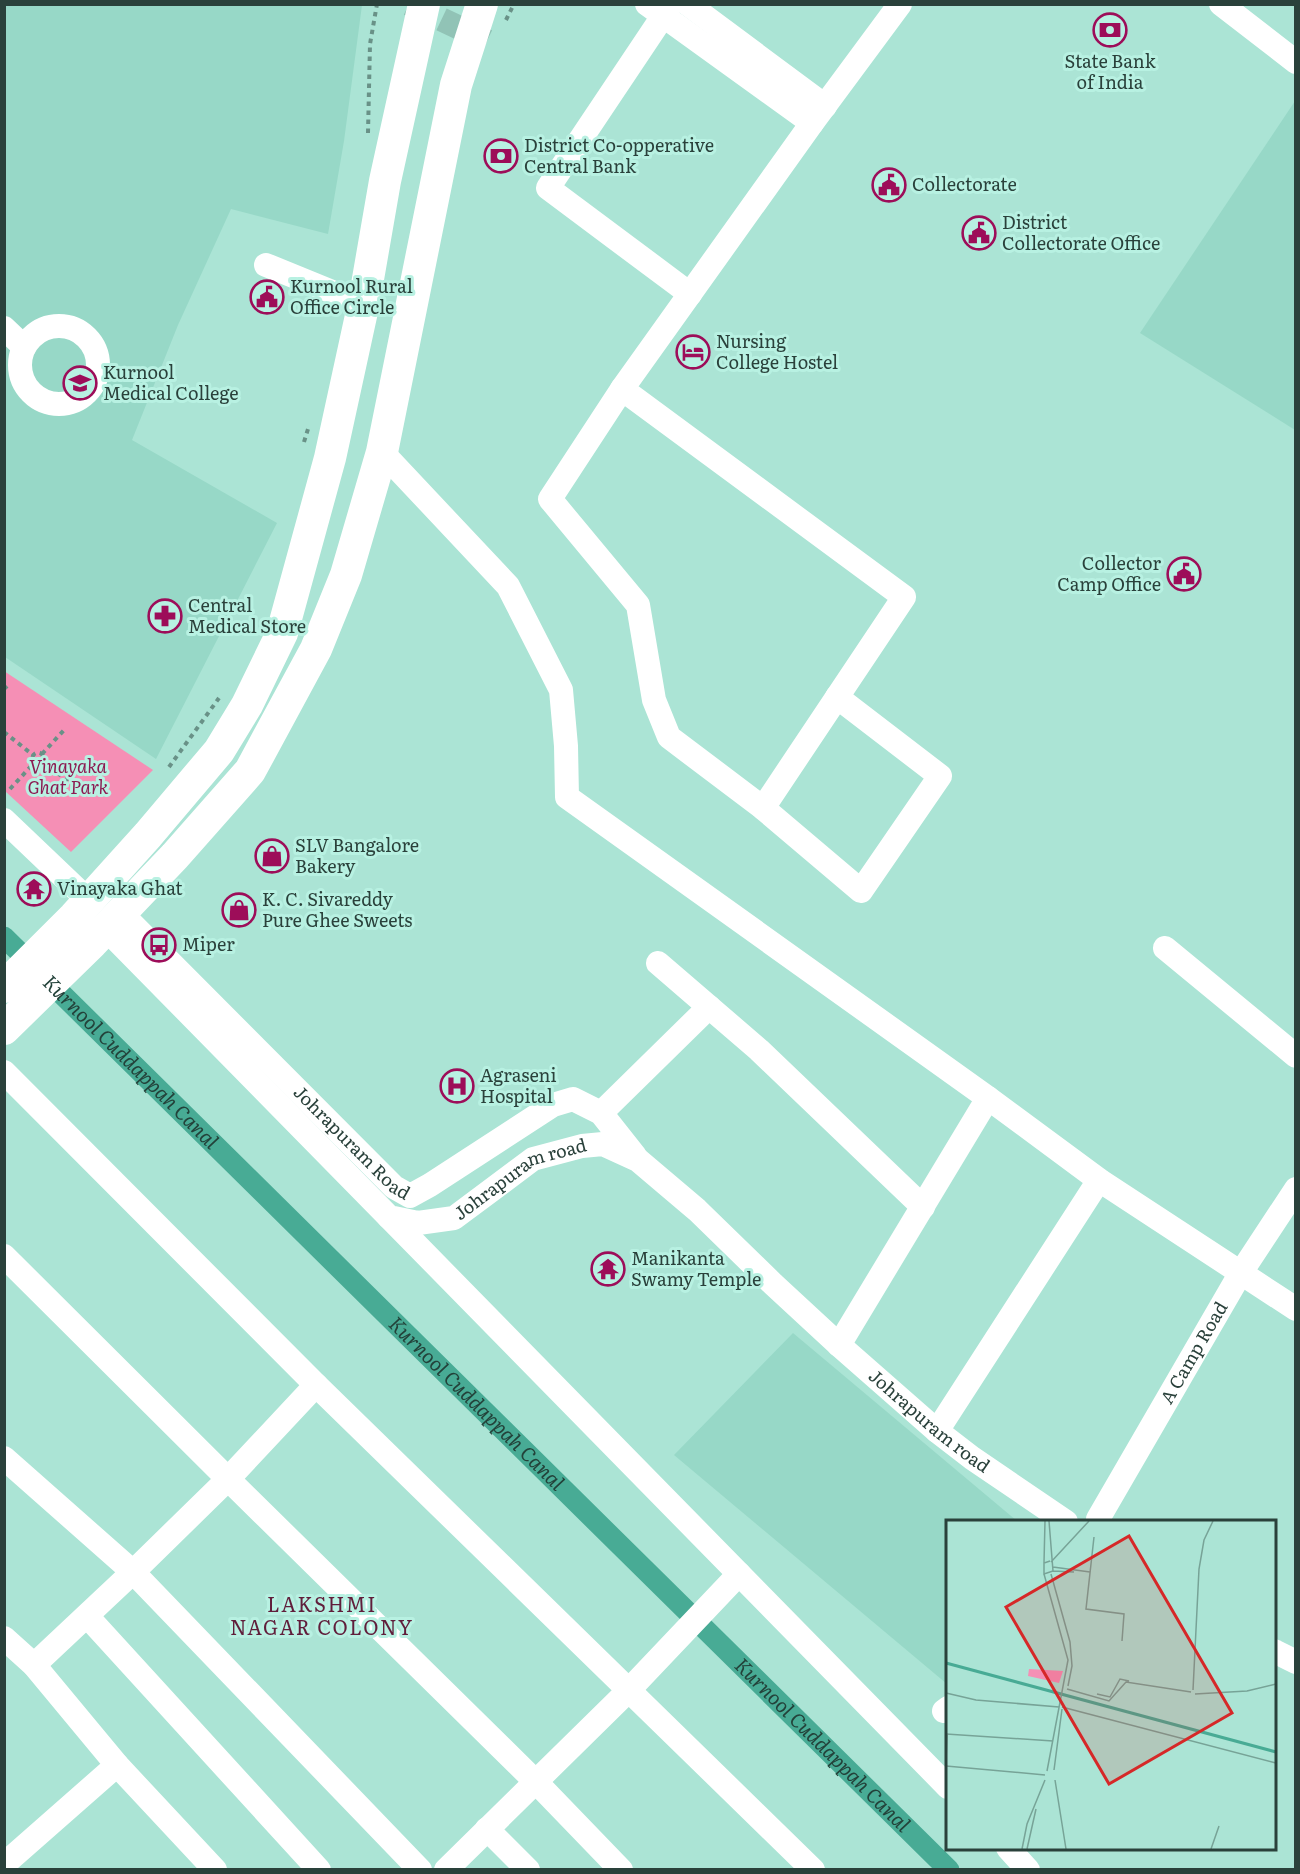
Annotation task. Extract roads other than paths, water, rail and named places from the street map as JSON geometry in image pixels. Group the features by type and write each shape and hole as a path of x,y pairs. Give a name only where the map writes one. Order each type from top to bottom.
{"main road":[{"path":"4,987 81,909 219,751 247,705 282,633 330,458 364,302 385,181 424,4"},
{"path":"4,1029 175,856 250,771 315,649 346,575 382,452 456,85 482,4"}],"street":[{"path":"688,4 818,114"},
{"path":"837,697 940,776 861,891 763,808 669,738 654,700 639,604 550,500 622,389 818,114 900,4"},
{"path":"1221,4 1296,62"},
{"path":"690,294 548,188 660,8 818,114"},
{"path":"266,265 352,300 364,302"},
{"path":"4,328 24,347"},
{"path":"622,389 904,597 763,808"},
{"path":"382,452 508,586 561,690 566,746 567,797 1099,1180 1296,1309"},
{"path":"4,820 81,909"},
{"name":"Johrapuram Road","path":"106,928 394,1187 410,1196 553,1105 573,1099 601,1113 638,1160"},
{"name":"Johrapuram road","path":"106,928 389,1217 418,1223 454,1218 533,1159 582,1146 603,1144 638,1160 698,1210 773,1284 937,1431 972,1458 1065,1520"},
{"path":"1165,948 1296,1056"},
{"path":"658,963 759,1050 923,1207"},
{"path":"601,1113 709,1007"},
{"path":"4,1072 316,1385 813,1869"},
{"path":"839,1345 988,1098"},
{"path":"937,1431 1099,1180"},
{"name":"A Camp Road","path":"1095,1520 1240,1274 1296,1189"},
{"path":"389,1217 946,1785"},
{"path":"4,1256 536,1782 612,1866"},
{"path":"34,1665 228,1479 316,1385"},
{"path":"4,1458 133,1572 420,1869"},
{"path":"446,1869 628,1691 739,1574"},
{"path":"87,1616 319,1869"},
{"path":"4,1638 34,1665 117,1765 215,1869"},
{"path":"1276,1652 1296,1662"},
{"path":"10,1862 117,1765"},
{"path":"487,1829 528,1869"},
{"path":"1010,1850 1028,1869"}],"waterway":[{"name":"Kurnool Cuddappah Canal","path":"4,937 949,1870"}],"tunnel":[{"path":"409,4 487,41"}],"place":[{"name":"State Bank of India","path":"1110,30"},
{"name":"District Co-opperative Central Bank","path":"501,156"},
{"name":"Collectorate","path":"889,185"},
{"name":"District Collectorate Office","path":"979,233"},
{"name":"Kurnool Rural Office Circle","path":"267,297"},
{"name":"Nursing College Hostel","path":"693,352"},
{"name":"Kurnool Medical College","path":"80,383"},
{"name":"Collector Camp Office","path":"1184,574"},
{"name":"Central Medical Store","path":"165,616"},
{"name":"SLV Bangalore Bakery","path":"272,856"},
{"name":"Vinayaka Ghat","path":"34,889"},
{"name":"K. C. Sivareddy Pure Ghee Sweets","path":"239,910"},
{"name":"Miper","path":"159,945"},
{"name":"Agraseni Hospital","path":"457,1086"},
{"name":"Manikanta Swamy Temple","path":"608,1269"}],"district":[{"name":"LAKSHMI NAGAR COLONY","path":"322,1616"}],"park label":[{"name":"Vinayaka Ghat Park","path":"68,777"}]}
